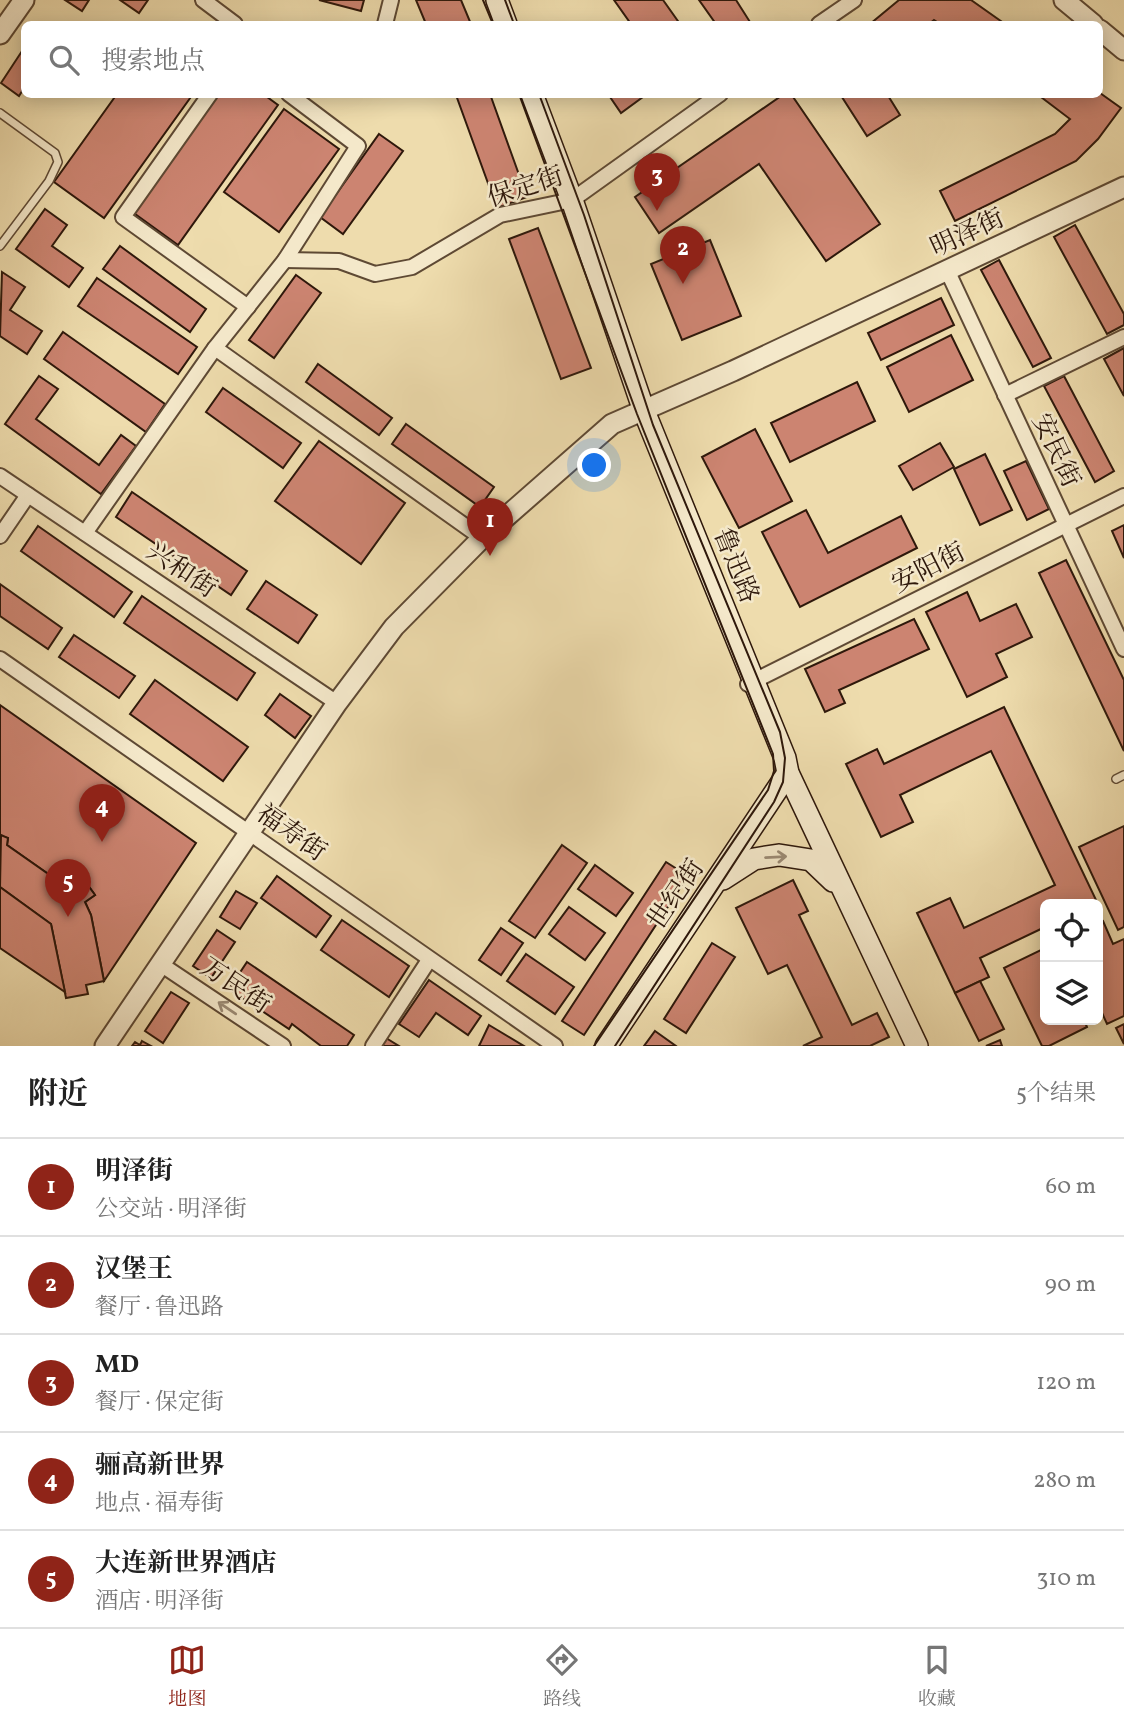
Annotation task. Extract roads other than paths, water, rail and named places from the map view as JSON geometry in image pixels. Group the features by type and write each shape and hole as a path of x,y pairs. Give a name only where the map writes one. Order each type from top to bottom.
{"main road":[{"path":"497,0 505,21"},
{"name":"鲁迅路","path":"534,98 572,200 644,411 751,683 788,773 917,1046"},
{"name":"世纪街","path":"606,1046 788,773"},
{"path":"715,884 754,859 779,855 811,859 842,890"}],"street":[{"path":"0,34 24,0"},
{"path":"203,0 231,21"},
{"path":"386,21 391,0"},
{"path":"823,21 854,0"},
{"path":"1064,0 1089,21"},
{"path":"1103,32 1124,50"},
{"path":"207,98 122,217 248,307"},
{"path":"85,533 215,348 285,260 358,146 294,98"},
{"name":"保定街","path":"285,260 339,261 374,274 412,267 500,215 572,200 714,98"},
{"name":"明泽街","path":"105,1046 337,703 394,626 482,538 612,424 1124,187"},
{"name":"安民街","path":"947,271 1124,649"},
{"path":"1005,395 1124,337"},
{"path":"215,348 482,538"},
{"name":"兴和街","path":"0,476 337,703"},
{"path":"0,536 28,495"},
{"name":"安阳街","path":"751,683 1124,496"},
{"name":"福寿街","path":"0,659 555,1046"},
{"path":"373,1046 429,960"},
{"name":"万民街","path":"162,965 283,1046"}],"lane":[{"path":"0,113 55,153 58,162 48,181 0,246"}],"tram line":[{"path":"483,0 492,21"},
{"path":"505,0 513,21"},
{"path":"520,98 637,414 773,754 774,771 768,790 594,1046"},
{"path":"540,98 584,215 653,425 780,732 785,758 783,782 774,802 615,1046"}],"place":[{"name":"MD","path":"657,211"},
{"name":"汉堡王","path":"683,284"},
{"name":"明泽街","path":"490,556"},
{"name":"骊高新世界","path":"102,842"},
{"name":"大连新世界酒店","path":"68,917"}]}
